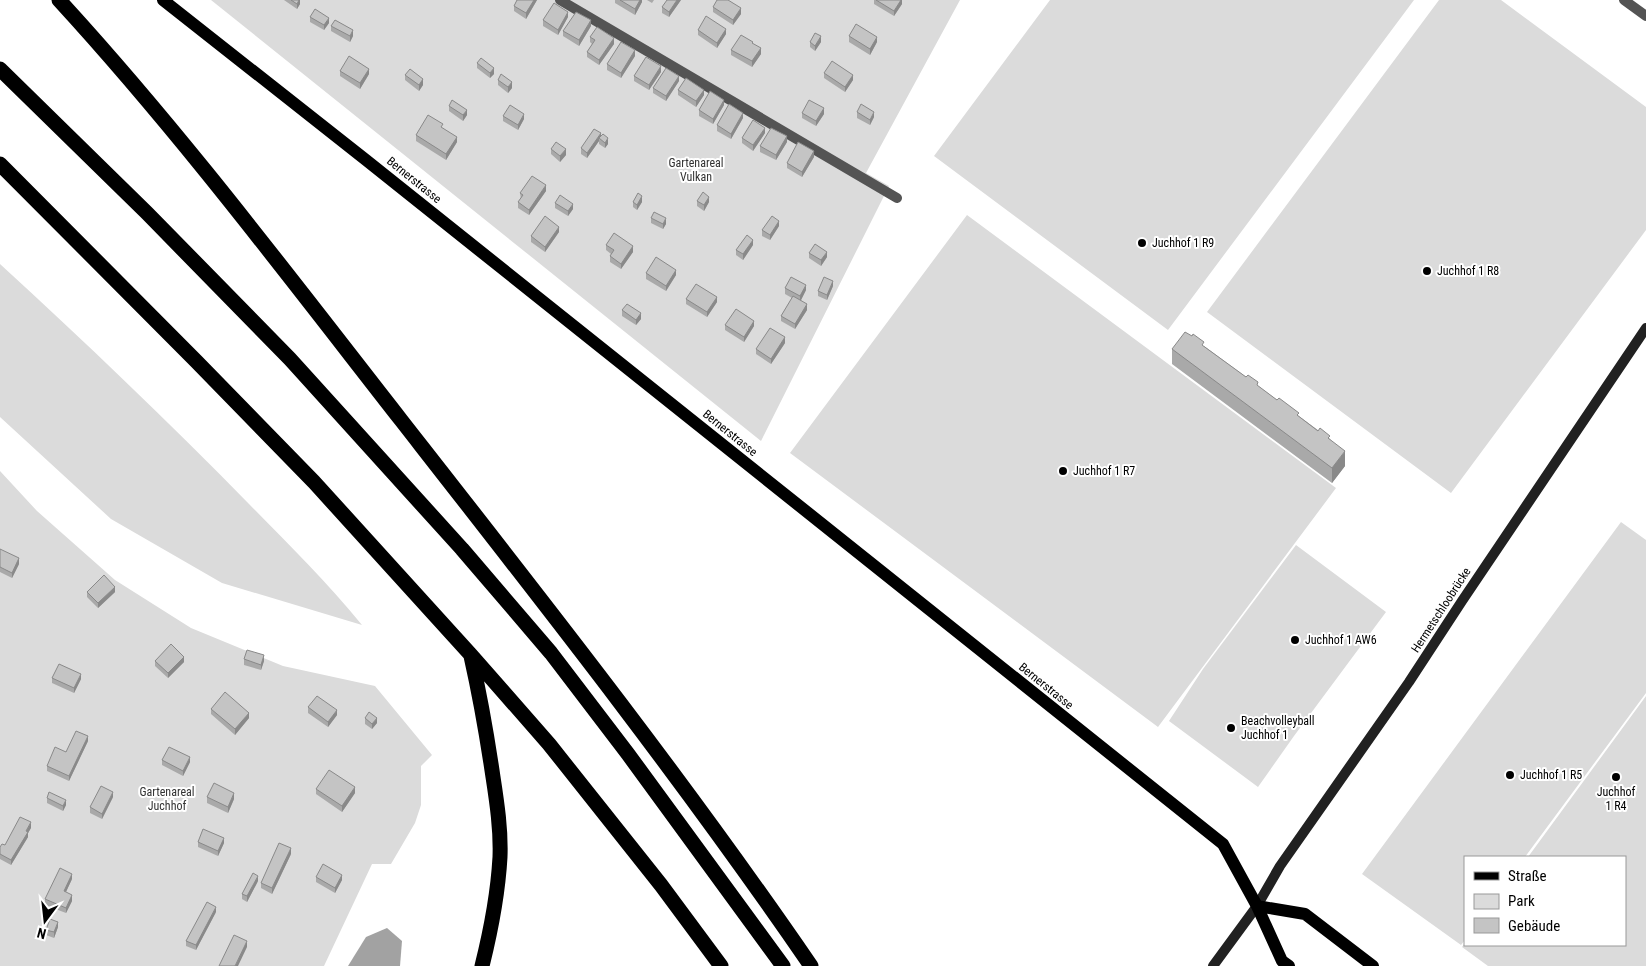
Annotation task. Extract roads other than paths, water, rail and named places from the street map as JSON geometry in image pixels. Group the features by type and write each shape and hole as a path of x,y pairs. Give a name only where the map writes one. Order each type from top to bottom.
{"highway":[{"path":"59,0 100,44 179,138 583,654 659,753 811,966"},
{"path":"0,69 147,213 290,359 462,549 551,653 628,754 783,966"},
{"path":"0,164 314,482 471,654 549,744 661,885 721,966"},
{"path":"471,654 498,807 500,855 495,900 482,966"}],"main road":[{"name":"Bernerstrasse","path":"163,0 374,166 1223,844 1257,906 1282,960 1289,966"},
{"name":"Hermetschloobrücke","path":"1213,966 1257,906 1280,866 1409,682 1646,328"},
{"path":"1257,906 1305,914 1373,966"}],"street":[{"path":"560,0 897,198"},
{"path":"1624,0 1646,16"}],"place":[{"name":"Juchhof 1 R9","path":"1142,243"},
{"name":"Juchhof 1 R8","path":"1427,271"},
{"name":"Juchhof 1 R7","path":"1063,471"},
{"name":"Juchhof 1 AW6","path":"1295,640"},
{"name":"Beachvolleyball Juchhof 1","path":"1231,728"},
{"name":"Juchhof 1 R5","path":"1510,775"},
{"name":"Juchhof 1 R4","path":"1616,777"}],"park label":[{"name":"Gartenareal Vulkan","path":"696,170"},
{"name":"Gartenareal Juchhof","path":"167,799"}]}
